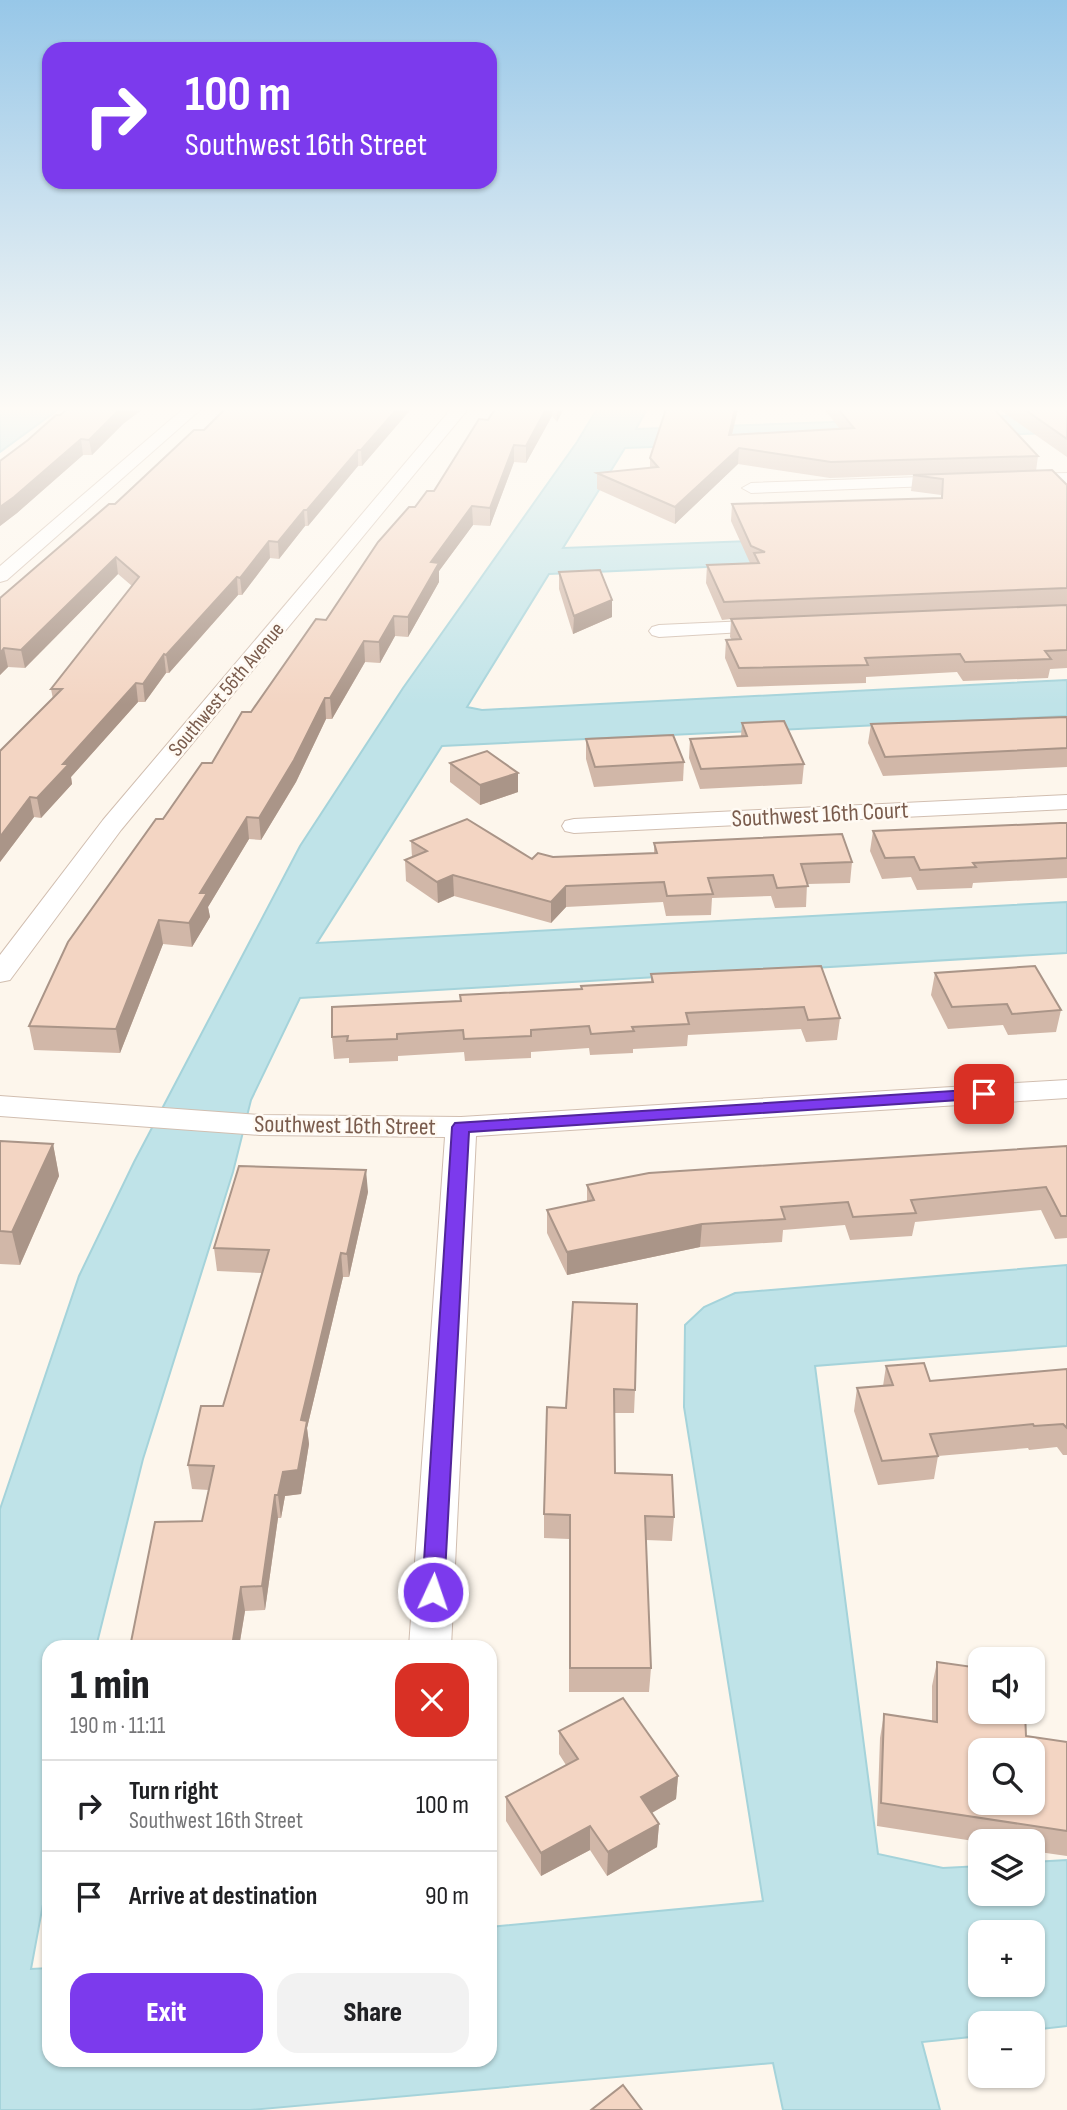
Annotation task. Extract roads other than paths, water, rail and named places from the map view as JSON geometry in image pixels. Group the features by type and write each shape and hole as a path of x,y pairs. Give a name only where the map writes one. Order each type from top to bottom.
{"street":[{"path":"0,576 79,507"},
{"name":"Southwest 56th Avenue","path":"0,974 112,825 378,507"},
{"path":"659,631 795,625"},
{"name":"Southwest 16th Court","path":"574,826 1067,802"},
{"name":"Southwest 16th Street","path":"0,1106 260,1125 461,1127 1067,1089"},
{"path":"430,1640 461,1127"}],"water":[{"path":"531,507 588,507 563,548 1067,529 1067,551 549,574 467,707 482,710 1067,680 1067,716 442,746 317,943 1067,902 1067,953 300,998 251,1100 233,1172 143,1459 98,1640 42,1640 42,1910 31,1969 42,1968 42,2067 497,2067 497,1926 763,1901 684,1407 685,1325 704,1307 735,1293 1067,1265 1067,1346 815,1366 878,1854 943,1868 968,1867 968,1906 1045,1906 1045,1861 1067,1860 1067,2026 1045,2029 1045,2011 968,2011 968,2037 922,2042 940,2110 783,2110 773,2063 250,2110 0,2110 0,1509 79,1276 134,1162 300,846 403,688"}]}
